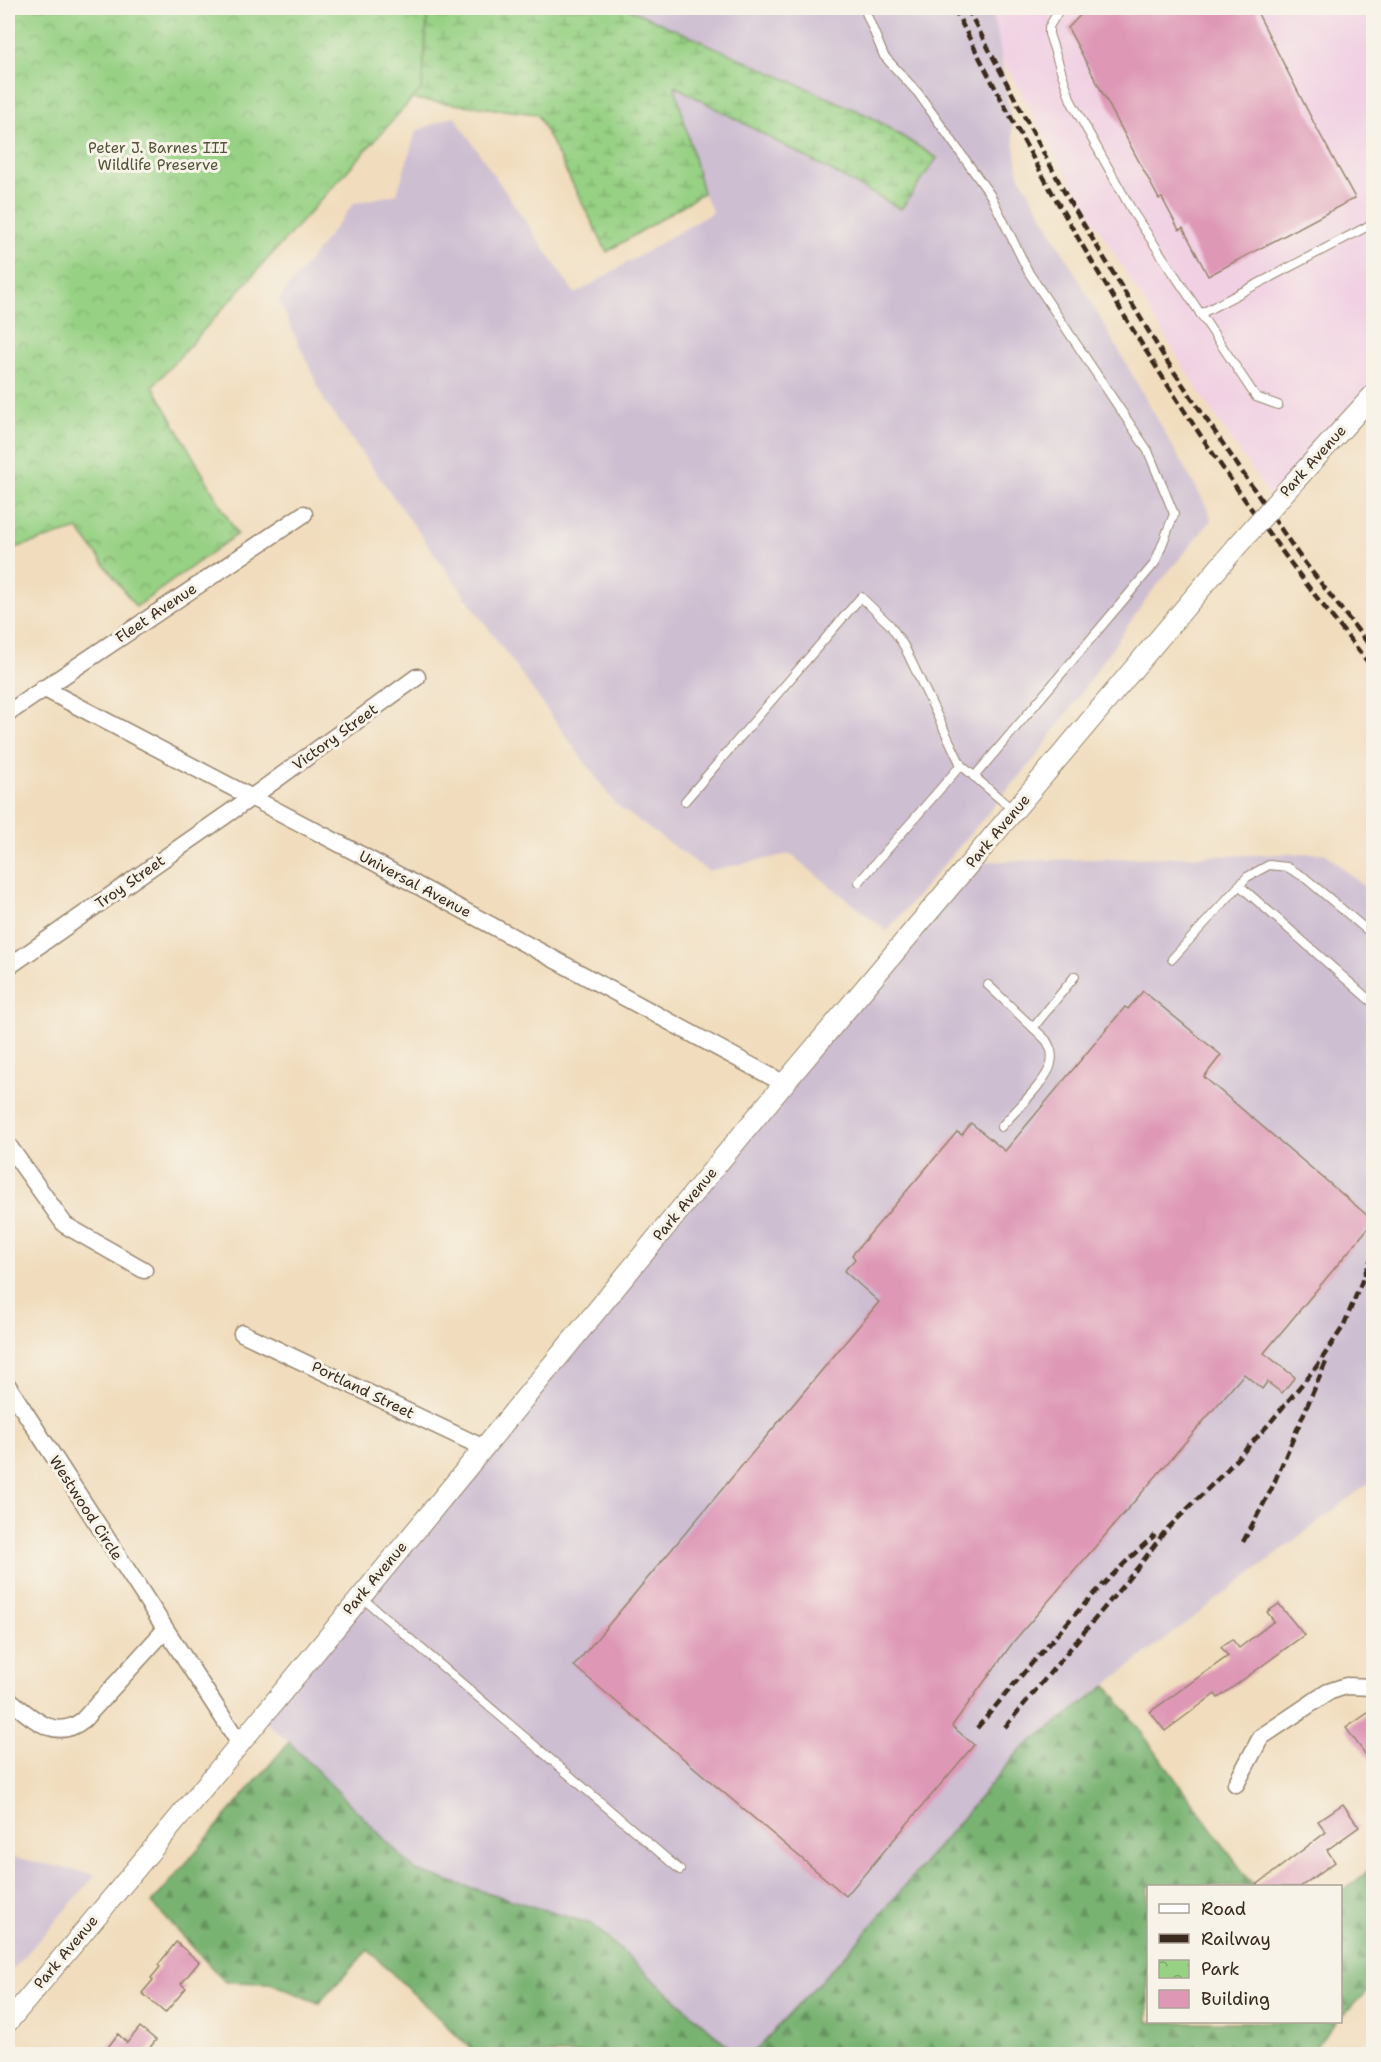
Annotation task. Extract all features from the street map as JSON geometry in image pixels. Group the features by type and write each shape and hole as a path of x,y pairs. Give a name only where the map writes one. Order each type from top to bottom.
{"street":[{"name":"Park Avenue","path":"8,2022 785,1083 1237,546 1374,394"},
{"name":"Fleet Avenue","path":"8,713 304,514"},
{"name":"Victory Street","path":"252,797 417,677"},
{"name":"Universal Avenue","path":"43,688 252,797 785,1083"},
{"name":"Troy Street","path":"8,967 252,797"},
{"path":"8,1145 65,1225 144,1270"},
{"name":"Portland Street","path":"242,1333 484,1448"},
{"name":"Westwood Circle","path":"8,1386 240,1744"},
{"path":"8,1699 44,1725 53,1729 69,1728 83,1720 165,1630"},
{"path":"1236,1784 1261,1737 1328,1692 1346,1686 1374,1687"}],"lane":[{"path":"864,8 884,56 918,93 991,196 1029,273 1148,451 1174,514 1155,563 974,777"},
{"path":"1060,8 1048,27 1071,101 1134,214 1256,397 1278,405"},
{"path":"1200,314 1374,223"},
{"path":"685,801 861,597 890,625 904,646 961,765 1014,812"},
{"path":"859,882 961,765"},
{"path":"1172,960 1247,877 1269,865 1287,867 1304,877 1374,936"},
{"path":"1239,885 1374,1004"},
{"path":"1033,1028 1075,976"},
{"path":"988,985 1046,1040 1052,1050 1051,1065 1046,1077 1001,1127"},
{"path":"360,1596 680,1870"}],"shaded area":[{"path":"627,8 990,8 997,29 1019,174 1209,511 1211,521 1149,595 1037,756 887,931 790,854 708,871 615,804 325,402 279,300 354,203 397,194 416,131 454,116 575,294 713,212 703,193 675,86 871,117"},
{"path":"990,8 1373,8 1373,394 1275,504 1204,400 1083,203 1001,58 997,29"},
{"path":"1325,853 1373,894 1373,1480 1019,1751 859,1940 752,2054 737,2054 591,1924 416,1871 289,1742 261,1718 971,862"},
{"path":"8,1856 96,1875 8,1975"}],"green space":[{"name":"Peter J. Barnes III Wildlife Preserve","path":"8,8 428,8 422,88 153,386 237,534 136,607 78,529 8,550"},
{"path":"287,8 627,8 871,117 937,158 901,209 675,86 703,193 607,252 537,114 395,97"},
{"path":"1107,1685 1252,1885 1147,1885 1147,2023 1335,2023 1310,2054 752,2054 859,1940 1019,1751"},
{"path":"289,1742 416,1871 591,1924 737,2054 476,2054 368,1950 319,2003 270,1983 225,1982 152,1903"},
{"path":"1373,1867 1373,1985 1342,2016 1342,1892"}],"building":[{"path":"1087,8 1255,8 1355,198 1208,276 1183,228 1179,230 1162,198 1159,199 1068,28"},
{"path":"1143,991 1221,1055 1204,1077 1374,1221 1264,1353 1295,1377 1282,1393 1267,1382 1262,1389 1244,1374 1014,1641 952,1726 974,1745 846,1896 574,1666 879,1302 844,1271 855,1259 852,1255 957,1132 962,1135 971,1123 1005,1151 1125,1007 1128,1009"},
{"path":"1279,1604 1304,1635 1218,1698 1215,1694 1165,1731 1150,1712 1228,1656 1221,1647 1232,1639 1239,1648 1274,1621 1267,1612"},
{"path":"1374,1709 1374,1766 1346,1728"},
{"path":"1343,1804 1359,1827 1327,1850 1335,1862 1303,1885 1257,1885 1326,1832 1318,1821"},
{"path":"176,1942 199,1962 181,1984 186,1988 165,2013 142,1993 153,1980 151,1978 160,1967 158,1965"},
{"path":"140,2027 156,2040 144,2055 102,2055 118,2034 127,2043"}],"railway":[{"path":"954,8 1069,222 1153,361 1197,429 1300,576 1374,670"},
{"path":"967,8 1067,197 1166,360 1298,554 1374,651"},
{"path":"1005,1727 1139,1566 1166,1530 1224,1473 1269,1424 1317,1366 1343,1327 1374,1252"},
{"path":"1243,1542 1271,1490 1326,1362"},
{"path":"977,1728 1107,1580 1155,1535"}]}
